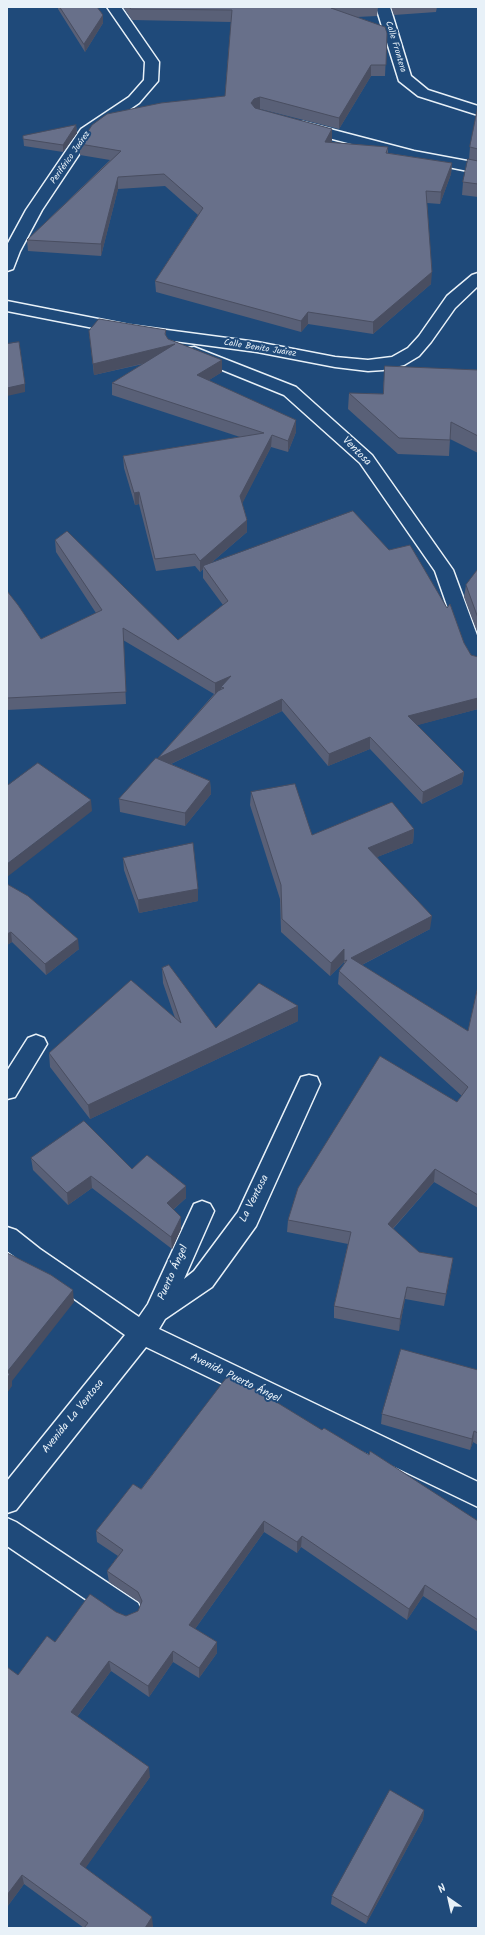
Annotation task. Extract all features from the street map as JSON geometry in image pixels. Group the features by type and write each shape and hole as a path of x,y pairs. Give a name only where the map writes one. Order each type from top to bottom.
{"street":[{"name":"Periférico Juárez","path":"7,266 12,251 34,210 86,132 134,100 151,81 152,62 114,7"},
{"name":"Calle Frontera","path":"383,7 404,78 423,93 478,110"},
{"path":"290,123 406,153 478,168"},
{"name":"Calle Benito Juárez","path":"7,306 146,333 273,349 340,363 368,366 398,361 417,349 433,330 445,309 460,292 478,278"},
{"name":"Ventosa","path":"146,333 290,391 366,460 444,570 474,654 478,661"},
{"path":"7,1090 36,1044"},
{"name":"La Ventosa","path":"156,1311 203,1279 247,1219 309,1084"},
{"name":"Puerto Ángel","path":"142,1334 156,1311 202,1211"},
{"name":"Avenida Puerto Ángel","path":"7,1237 31,1256 142,1334 478,1496"},
{"name":"Avenida La Ventosa","path":"7,1502 142,1334"},
{"path":"7,1531 128,1612"}],"building":[{"path":"60,7 97,7 103,15 84,44"},
{"path":"130,7 340,7 331,8 385,27 387,33 386,65 371,65 339,118 260,97 254,99 251,103 255,108 332,129 325,142 388,147 386,153 452,163 441,192 426,191 432,272 373,322 308,312 301,321 155,281 203,208 164,174 118,177 101,244 27,240 121,151 80,144 92,125 107,114 161,103 225,96 232,10 131,9"},
{"path":"478,106 478,149 470,147"},
{"path":"76,125 63,145 23,139 23,136"},
{"path":"468,159 478,161 478,184 463,182"},
{"path":"99,319 166,330 165,334 168,339 222,360 197,375 296,420 288,441 272,435 240,496 247,520 200,561 195,554 155,559 139,492 134,493 123,456 264,433 112,383 175,344 93,364 89,331"},
{"path":"19,342 25,384 7,388 7,344"},
{"path":"385,366 478,370 478,436 451,422 450,440 399,438 349,393 383,394"},
{"path":"353,511 389,550 410,545 447,608 450,604 464,643 471,655 478,657 478,698 408,716 464,772 423,792 370,737 329,754 282,699 158,758 218,691 224,688 221,687 231,676 215,683 123,628 126,692 7,698 7,591 41,639 102,610 55,540 67,531 178,640 228,601 203,566"},
{"path":"478,569 478,618 466,585"},
{"path":"156,758 210,781 185,813 119,799"},
{"path":"38,763 91,800 7,864 7,786"},
{"path":"295,784 312,835 392,802 414,829 368,848 432,916 351,958 468,1031 478,986 478,1195 435,1169 388,1224 419,1252 453,1258 446,1294 407,1287 400,1319 334,1306 351,1232 288,1220 298,1188 380,1056 457,1102 468,1087 339,971 347,960 344,961 344,949 331,963 282,919 281,885 251,792"},
{"path":"193,843 198,889 138,900 123,858"},
{"path":"7,884 28,896 78,939 45,964 11,932 7,934"},
{"path":"169,965 216,1028 259,983 298,1006 88,1105 49,1053 131,980 181,1023 162,968"},
{"path":"84,1121 132,1169 147,1155 186,1186 167,1203 181,1217 171,1237 91,1176 67,1193 31,1158"},
{"path":"7,1253 51,1275 73,1290 7,1372"},
{"path":"401,1349 478,1370 478,1433 474,1431 472,1439 382,1414"},
{"path":"228,1376 255,1389 322,1430 324,1428 369,1455 370,1451 478,1521 478,1620 425,1585 409,1609 302,1536 297,1542 264,1521 189,1625 217,1642 199,1668 173,1651 148,1686 109,1661 71,1712 149,1767 80,1864 152,1917 145,1928 84,1928 88,1923 22,1875 7,1895 7,1667 18,1675 47,1636 55,1642 90,1594 116,1612 126,1616 138,1611 142,1601 138,1592 107,1571 123,1550 96,1531 133,1484 141,1489"},
{"path":"390,1790 424,1810 368,1917 332,1896"}]}
